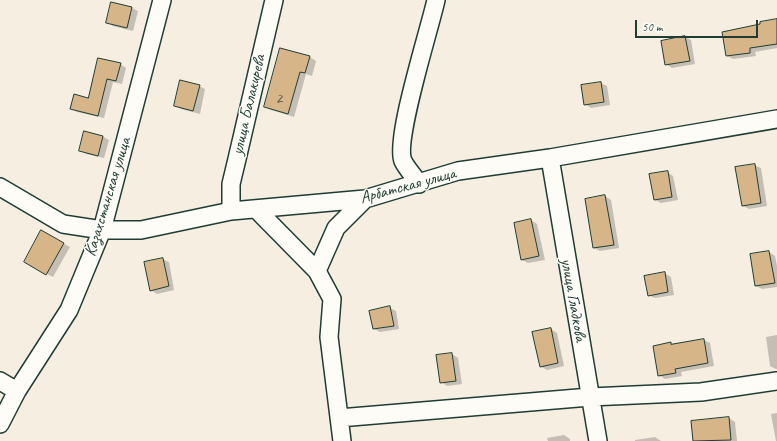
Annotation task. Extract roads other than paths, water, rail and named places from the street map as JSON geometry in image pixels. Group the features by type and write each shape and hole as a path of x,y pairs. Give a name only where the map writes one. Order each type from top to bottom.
{"street":[{"name":"Казахстанская улица","path":"0,424 17,391 69,310 102,230 162,0"},
{"name":"улица Балакирева","path":"231,211 231,184 274,0"},
{"path":"418,184 402,160 402,142 407,110 436,0"},
{"name":"Арбатская улица","path":"0,187 64,224 102,230 141,230 231,211 365,199 458,172 550,158 777,119"},
{"name":"улица Гладкова","path":"550,158 598,441"},
{"path":"317,271 336,228 365,199"},
{"path":"256,209 317,271 332,299 329,337 342,441"},
{"path":"0,381 17,391"},
{"path":"339,418 590,397 701,392 777,382"}]}
